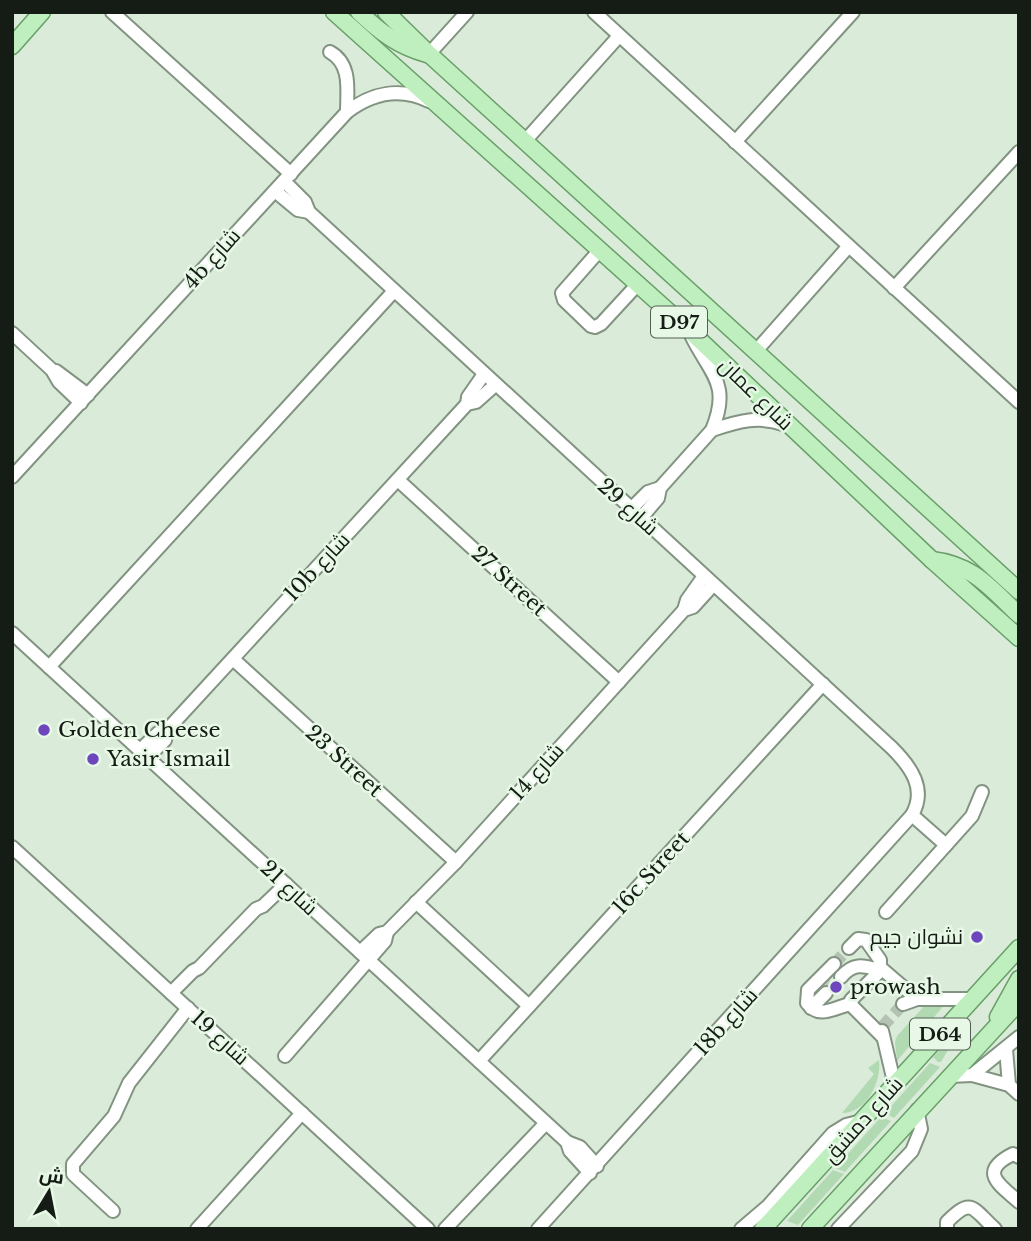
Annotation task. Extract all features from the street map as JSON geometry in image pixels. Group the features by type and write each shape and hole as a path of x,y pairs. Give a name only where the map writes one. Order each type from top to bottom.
{"main road":[{"path":"12,46 42,12"},
{"name":"شارع عمان","path":"334,12 689,330 932,560 1019,638"},
{"path":"359,12 378,30 399,44 429,54"},
{"name":"شارع عمان","path":"386,12 1019,590"},
{"path":"932,560 953,563 971,571 1019,615"},
{"name":"شارع دمشق","path":"763,1229 1019,948"},
{"path":"993,1029 1002,1007 1019,979"},
{"name":"شارع دمشق","path":"810,1229 1019,1002"}],"street":[{"name":"شارع 29","path":"112,12 287,177 310,212 892,748 909,768 919,791 917,806 912,815"},
{"path":"429,54 467,12"},
{"path":"594,12 1019,402"},
{"path":"735,142 853,12"},
{"path":"525,141 619,36"},
{"path":"330,52 345,66 347,112"},
{"name":"4b شارع","path":"12,477 347,112 360,102 390,93 406,93 436,105"},
{"path":"894,288 1019,152"},
{"name":"شارع 29","path":"275,191 298,210 310,212"},
{"path":"756,351 848,247"},
{"path":"599,251 562,293 564,300 591,326 601,324 638,285"},
{"path":"49,667 394,291"},
{"path":"636,514 658,498 660,488 712,430 719,411 718,384 689,330"},
{"path":"12,332 52,370 59,382 85,399"},
{"name":"10b شارع","path":"467,404 468,397 484,374"},
{"name":"10b شارع","path":"144,753 159,733 167,730 467,404 475,402 495,385"},
{"path":"712,430 757,418 789,426"},
{"name":"27 Street","path":"398,480 619,682"},
{"name":"شارع 14","path":"285,1056 379,934 387,932 456,862 684,610 693,607 709,580"},
{"name":"شارع 21","path":"12,633 479,1061 566,1142 570,1151 593,1170"},
{"name":"23 Street","path":"233,659 456,862"},
{"name":"16c Street","path":"479,1061 823,684"},
{"path":"886,912 972,816 982,792"},
{"path":"912,815 946,845"},
{"name":"18b شارع","path":"538,1229 912,815"},
{"name":"شارع 19","path":"12,848 428,1229"},
{"path":"174,996 190,974 256,909 263,906 282,881"},
{"path":"416,902 529,1006"},
{"path":"849,948 858,939 866,940 880,960 880,970 851,1000 851,1004"},
{"path":"834,964 806,994 807,1003 820,1012 831,1012 851,1004"},
{"path":"841,977 854,966 885,970 917,999"},
{"path":"811,1008 825,993"},
{"path":"903,1004 917,999 972,999"},
{"path":"851,1004 883,1032 895,1086"},
{"path":"113,1212 73,1174 72,1167 117,1112 129,1083 188,1008"},
{"path":"972,1075 1019,1037"},
{"path":"1006,1049 1014,1090"},
{"path":"950,1076 972,1075 1014,1090"},
{"path":"838,1229 912,1151 920,1129 917,1110"},
{"path":"197,1229 302,1113"},
{"path":"741,1229 768,1206 832,1133 846,1125 862,1121"},
{"path":"445,1229 546,1123"},
{"path":"1019,1157 1013,1154 1008,1156 993,1176 1019,1202"},
{"path":"947,1229 947,1223 961,1208 967,1206 973,1208 995,1229"}],"green space":[{"path":"927,1003 946,1003 897,1061 897,1036"},
{"path":"953,1036 955,1038 941,1062 938,1062 933,1057"},
{"path":"879,1060 878,1078 871,1095 858,1108 842,1113 874,1074 868,1068"},
{"path":"930,1063 940,1067 894,1118 885,1113"},
{"path":"881,1117 891,1121 845,1172 835,1168"},
{"path":"833,1170 844,1174 798,1225 787,1221"}],"tunnel":[{"path":"834,964 849,948"},
{"path":"826,993 841,977"},
{"path":"882,1027 903,1004"}],"place":[{"name":"Golden Cheese","path":"44,730"},
{"name":"Yasir Ismail","path":"93,759"},
{"name":"نشوان جيم","path":"977,937"},
{"name":"prowash","path":"836,987"}]}
